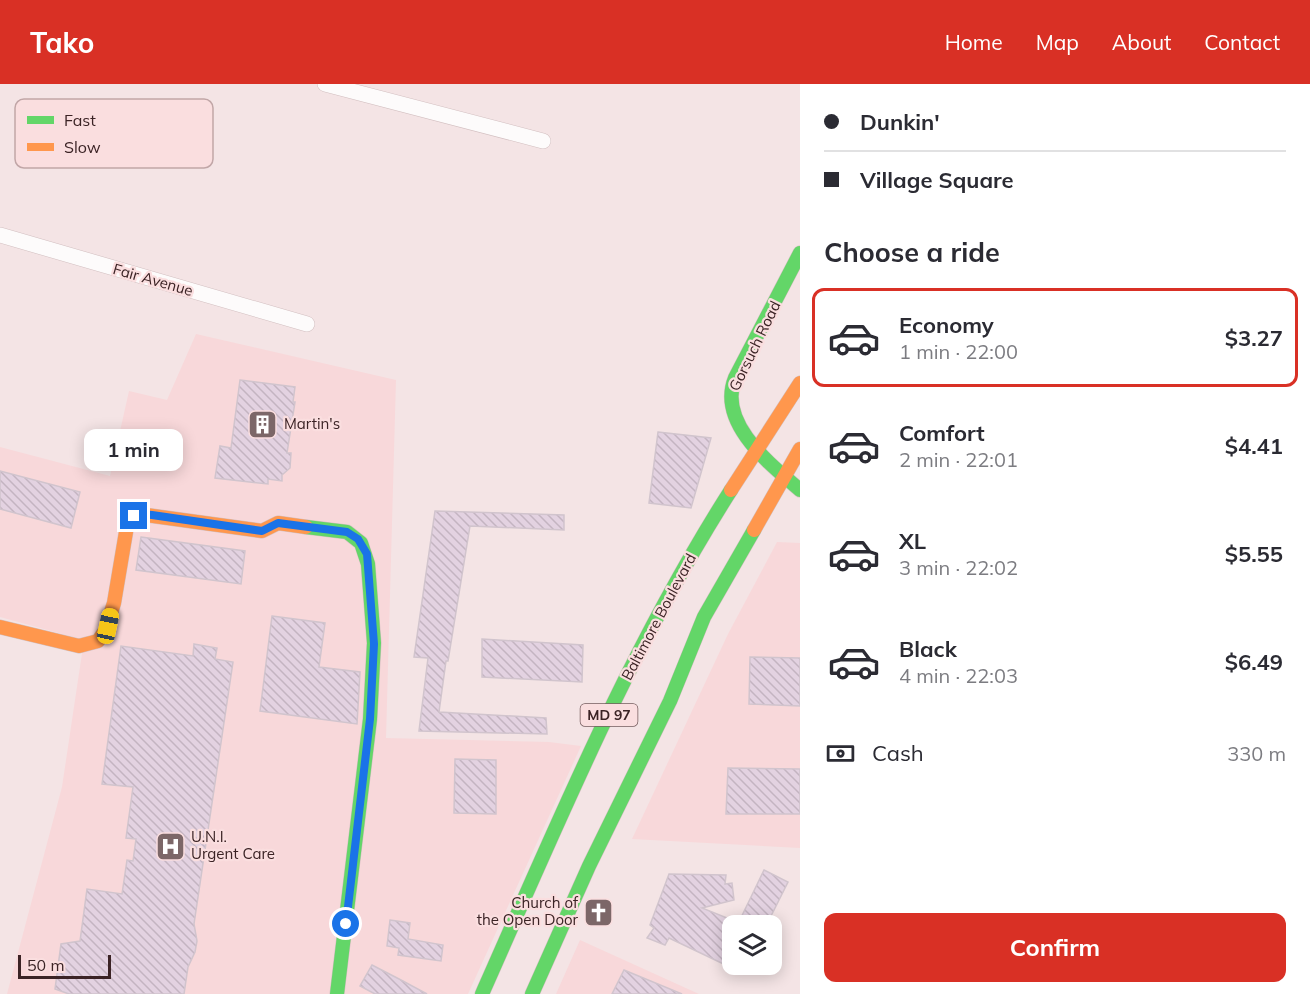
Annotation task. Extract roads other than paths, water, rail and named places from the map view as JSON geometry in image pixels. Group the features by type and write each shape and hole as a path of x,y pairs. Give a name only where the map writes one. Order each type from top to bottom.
{"main road":[{"name":"Gorsuch Road","path":"800,253 733,387 730,398 737,421 784,476 800,490"},
{"name":"Baltimore Boulevard","path":"482,994 584,763 657,615 720,506 800,383"},
{"name":"MD 97","path":"532,994 589,866 670,701 704,618 800,449"},
{"path":"0,627 79,646 99,641 108,626 128,526 130,520 139,514 262,531 278,523 310,527 347,532 362,543 368,564 374,644 368,746 337,994"}],"street":[{"path":"325,84 543,141"},
{"name":"Fair Avenue","path":"0,235 307,324"}],"place":[{"name":"Martin's","path":"263,424"},
{"name":"U.N.I. Urgent Care","path":"170,846"},
{"name":"Church of the Open Door","path":"599,912"}]}
